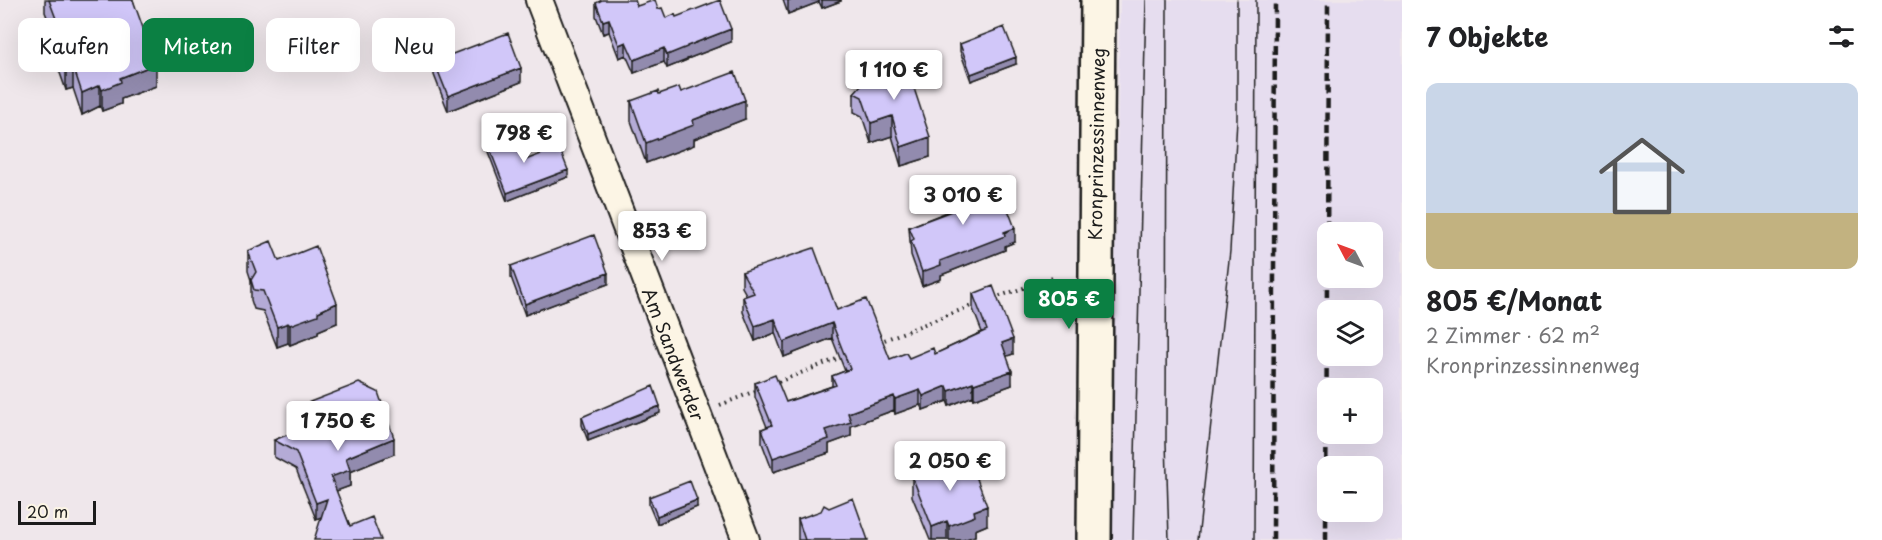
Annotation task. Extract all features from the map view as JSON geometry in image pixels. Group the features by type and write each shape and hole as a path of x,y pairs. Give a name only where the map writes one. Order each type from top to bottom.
{"main road":[{"name":"Kronprinzessinnenweg","path":"1094,540 1098,0"}],"street":[{"name":"Am Sandwerder","path":"538,0 746,540"}],"path":[{"path":"992,299 1053,278"},
{"path":"873,344 982,302"},
{"path":"697,414 851,353"}],"shaded area":[{"path":"1120,0 1402,0 1402,540 1110,540"}],"building":[{"path":"49,0 133,0 142,25 142,69 120,78 121,82 102,90 100,85 82,93 75,72 130,72 130,18 56,18"},
{"path":"602,0 635,0 637,6 655,0 658,9 662,8 666,18 675,14 676,17 720,0 731,29 667,55 664,48 634,60 626,42 619,45 609,19 603,21 596,3"},
{"path":"1004,27 1016,57 971,74 960,44"},
{"path":"508,33 521,68 448,96 438,72 455,72 455,53"},
{"path":"893,58 896,67 906,64 930,137 901,147 892,116 871,123 862,97 854,93 868,77 875,74 872,65"},
{"path":"735,72 745,100 693,120 694,125 646,143 631,101 658,91 659,94 679,87 681,92"},
{"path":"510,133 513,134 523,161 559,147 568,170 507,193 487,142"},
{"path":"996,178 1015,228 1004,232 1005,236 940,261 941,265 922,272 911,241 914,239 909,227 962,207 957,194"},
{"path":"594,235 608,273 525,304 511,266"},
{"path":"271,241 279,261 316,246 337,303 318,312 318,315 277,327 263,291 254,290 251,280 256,272 248,251"},
{"path":"814,248 837,310 866,299 890,359 906,353 909,358 933,348 935,354 987,330 973,294 993,286 1013,339 1002,343 1012,371 949,391 947,386 923,396 920,390 895,399 894,396 848,413 851,422 826,430 829,439 773,458 762,429 772,425 755,383 775,375 786,402 836,385 832,376 850,369 832,323 784,342 775,319 755,326 743,297 754,293 742,272"},
{"path":"359,383 378,392 394,438 346,458 350,470 331,477 350,526 372,517 381,540 314,540 327,499 316,503 296,452 274,440 305,428 297,407"},
{"path":"653,386 660,406 588,434 582,417"},
{"path":"968,454 987,506 974,511 975,516 949,526 947,521 932,527 912,476 934,467 938,461 944,463"},
{"path":"690,481 697,500 657,516 649,497"},
{"path":"853,498 868,540 805,540 798,519 821,511 824,505 829,508"}],"tram line":[{"path":"1133,540 1146,0"},
{"path":"1167,0 1166,442 1169,540"},
{"path":"1198,540 1230,251 1237,119 1237,0"},
{"path":"1254,540 1256,0"}],"railway":[{"path":"1273,540 1275,0"},
{"path":"1326,540 1328,0"}]}
